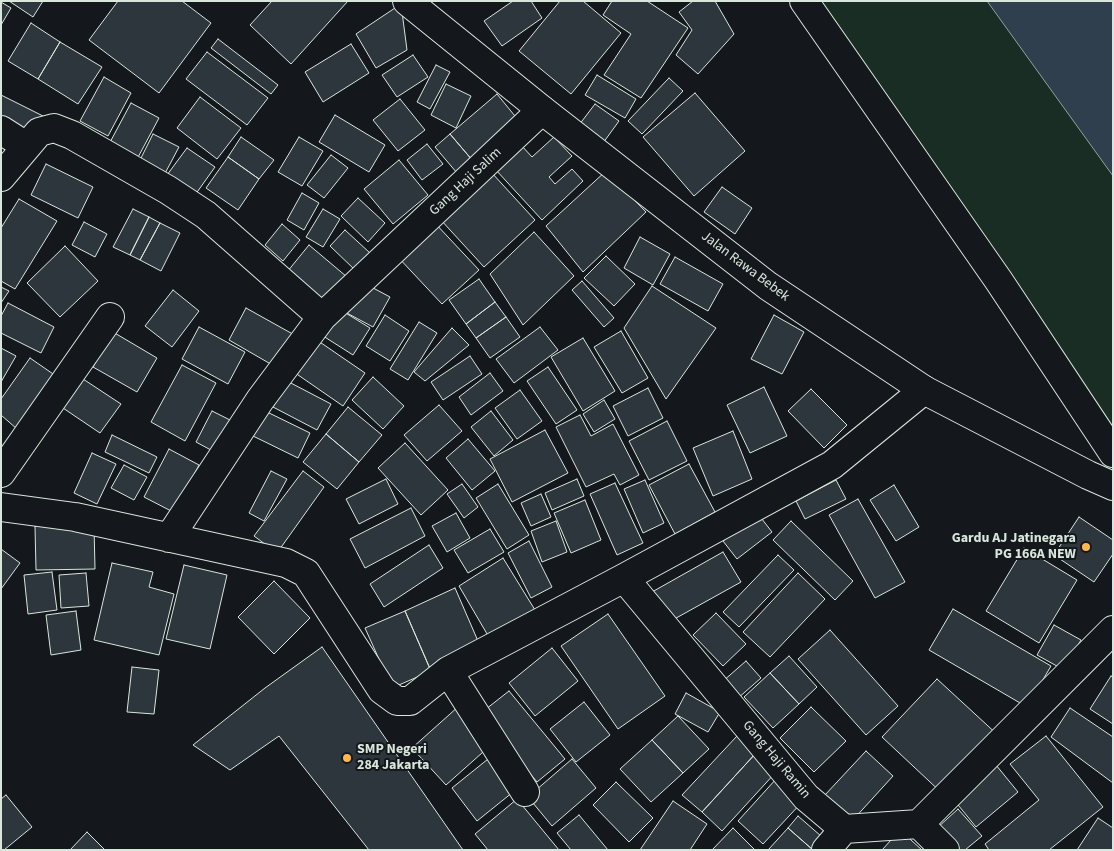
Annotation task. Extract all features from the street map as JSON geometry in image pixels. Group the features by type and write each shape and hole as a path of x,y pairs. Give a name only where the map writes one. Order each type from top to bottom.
{"street":[{"name":"Jalan Rawa Bebek","path":"407,1 542,110 768,286 924,390 1088,475 1113,486"},
{"path":"804,1 999,281 1113,453"},
{"name":"Gang Haji Salim","path":"169,538 260,400 322,317 542,110"},
{"path":"1,177 39,132 54,128 72,135 126,165 206,215 322,317"},
{"path":"1,130 26,146"},
{"path":"1,473 110,318"},
{"path":"1,506 75,517 286,563 306,573 382,690 397,701 410,701 448,671 832,465 924,390"},
{"name":"Gang Haji Ramin","path":"624,578 806,797 844,829"},
{"path":"826,850 844,829 919,824 1113,630"},
{"path":"448,671 525,792"},
{"path":"919,824 945,850"}],"green space":[{"path":"804,1 988,1 1113,175 1113,453"}],"water":[{"path":"987,1 1113,1 1113,176"}],"building":[{"path":"9,1 43,1 33,17"},
{"path":"118,1 182,1 211,23 159,93 89,40"},
{"path":"272,1 348,1 291,64 250,25"},
{"path":"513,1 531,1 542,18 502,46 484,21"},
{"path":"560,1 583,1 621,33 571,94 519,51"},
{"path":"612,1 647,1 688,28 641,98 604,75 631,34 603,15"},
{"path":"693,1 715,1 734,34 698,74 676,55 692,30 679,12"},
{"path":"1,2 11,8 1,25"},
{"path":"401,4 407,50 376,68 356,34"},
{"path":"31,23 60,42 38,79 8,61"},
{"path":"218,39 278,85 271,94 211,48"},
{"path":"60,42 102,67 78,104 38,79"},
{"path":"351,44 369,73 323,102 305,72"},
{"path":"207,52 268,98 247,125 186,79"},
{"path":"413,55 428,77 397,97 382,75"},
{"path":"436,65 450,72 430,109 417,102"},
{"path":"597,75 636,99 625,118 585,95"},
{"path":"104,77 131,93 108,136 80,121"},
{"path":"669,78 683,91 642,134 628,121"},
{"path":"446,84 471,96 456,128 431,115"},
{"path":"695,93 745,151 694,196 643,137"},
{"path":"497,94 519,121 473,161 450,134"},
{"path":"1,95 43,116 31,140 1,124"},
{"path":"200,97 241,128 217,159 177,128"},
{"path":"400,99 425,130 398,151 373,120"},
{"path":"131,103 159,118 136,161 108,146"},
{"path":"595,104 619,121 603,143 579,125"},
{"path":"335,115 385,145 369,172 319,142"},
{"path":"153,134 179,147 162,179 137,166"},
{"path":"450,134 473,161 457,173 435,147"},
{"path":"241,137 274,160 259,179 228,157"},
{"path":"299,137 323,151 302,186 278,172"},
{"path":"554,137 572,156 549,177 555,184 572,169 583,181 542,220 495,169 521,145 532,157"},
{"path":"427,144 443,164 422,180 407,160"},
{"path":"187,148 215,167 195,195 167,175"},
{"path":"331,155 348,168 324,198 307,185"},
{"path":"228,157 259,179 238,210 206,188"},
{"path":"399,160 428,195 393,224 364,189"},
{"path":"46,164 93,187 78,218 31,195"},
{"path":"606,171 646,212 583,272 546,226"},
{"path":"491,172 535,220 484,267 440,219"},
{"path":"722,187 752,208 735,234 704,212"},
{"path":"302,193 319,203 304,230 287,220"},
{"path":"358,198 385,223 368,242 341,216"},
{"path":"19,199 57,221 15,289 1,281 1,228"},
{"path":"133,209 149,217 130,255 113,247"},
{"path":"323,209 340,219 323,247 306,237"},
{"path":"149,217 160,223 140,260 130,255"},
{"path":"433,221 479,270 442,304 396,255"},
{"path":"84,222 107,234 95,257 72,245"},
{"path":"160,223 180,233 161,271 140,260"},
{"path":"282,224 300,240 283,261 265,245"},
{"path":"345,230 370,253 355,270 330,246"},
{"path":"534,232 574,276 523,325 490,274"},
{"path":"640,237 670,254 653,285 624,268"},
{"path":"309,245 347,277 324,304 287,272"},
{"path":"65,246 98,281 60,317 27,283"},
{"path":"606,256 635,284 614,306 584,278"},
{"path":"675,257 723,284 708,311 660,284"},
{"path":"479,279 495,302 466,324 449,300"},
{"path":"582,281 614,318 604,327 572,290"},
{"path":"362,282 390,297 373,327 345,312"},
{"path":"652,286 716,328 666,399 624,328"},
{"path":"1,287 9,291 1,303"},
{"path":"173,290 199,311 172,347 145,326"},
{"path":"495,302 506,317 476,338 466,324"},
{"path":"8,303 54,327 41,353 1,333 1,316"},
{"path":"336,307 370,328 353,355 320,334"},
{"path":"246,308 298,337 281,370 229,340"},
{"path":"385,315 409,331 390,361 366,346"},
{"path":"774,315 804,332 782,374 751,359"},
{"path":"506,317 520,337 490,358 476,338"},
{"path":"419,322 437,333 408,380 390,369"},
{"path":"199,327 245,352 228,384 182,359"},
{"path":"540,327 558,350 514,383 496,359"},
{"path":"452,328 469,345 425,381 414,372"},
{"path":"621,331 648,378 622,393 594,347"},
{"path":"113,332 157,358 137,392 93,367"},
{"path":"311,336 365,373 343,406 288,368"},
{"path":"583,338 615,391 583,411 551,357"},
{"path":"1,348 16,356 1,382"},
{"path":"470,356 482,374 443,400 431,382"},
{"path":"30,358 56,376 17,429 1,415 1,399"},
{"path":"182,365 216,383 185,441 151,422"},
{"path":"548,367 577,410 556,424 527,381"},
{"path":"490,373 503,391 471,415 459,397"},
{"path":"80,377 121,404 100,433 60,406"},
{"path":"373,377 404,406 383,429 352,400"},
{"path":"287,381 331,404 317,430 273,407"},
{"path":"764,387 787,436 750,453 727,405"},
{"path":"648,388 663,418 628,436 613,406"},
{"path":"811,389 847,425 824,448 788,411"},
{"path":"520,390 542,421 517,439 495,408"},
{"path":"604,400 615,419 594,432 583,414"},
{"path":"439,405 462,431 427,461 404,435"},
{"path":"348,407 382,435 359,462 326,434"},
{"path":"212,411 238,424 222,456 196,442"},
{"path":"265,411 310,433 298,458 253,436"},
{"path":"491,411 513,440 494,456 471,427"},
{"path":"580,415 591,436 613,424 639,475 620,485 614,474 586,487 556,427"},
{"path":"667,421 687,461 649,480 629,441"},
{"path":"545,430 568,473 512,502 490,459"},
{"path":"733,431 752,479 713,496 693,448"},
{"path":"326,434 359,462 337,489 303,462"},
{"path":"112,435 157,457 149,473 105,452"},
{"path":"468,439 495,471 472,490 446,458"},
{"path":"405,443 448,490 421,515 378,468"},
{"path":"169,449 199,465 175,513 144,497"},
{"path":"92,453 116,464 97,504 74,493"},
{"path":"689,464 715,512 675,534 649,485"},
{"path":"124,465 147,477 134,500 111,488"},
{"path":"271,471 287,479 264,521 249,513"},
{"path":"303,471 324,487 277,553 254,536"},
{"path":"386,479 398,504 359,524 346,499"},
{"path":"577,479 584,496 552,510 545,493"},
{"path":"645,480 664,523 643,533 624,489"},
{"path":"836,480 846,499 805,519 796,501"},
{"path":"615,483 643,543 617,555 590,494"},
{"path":"462,484 478,507 464,518 447,494"},
{"path":"498,484 529,535 507,549 476,498"},
{"path":"894,485 919,527 896,541 870,500"},
{"path":"541,494 551,517 531,526 521,503"},
{"path":"858,499 905,582 875,598 829,515"},
{"path":"585,500 601,540 571,553 554,513"},
{"path":"411,508 425,536 365,568 350,539"},
{"path":"456,513 470,538 447,552 432,526"},
{"path":"758,514 772,532 737,559 723,541"},
{"name":"Gardu AJ Jatinegara PG 166A NEW","path":"1079,517 1113,540 1113,554 1094,582 1054,555"},
{"path":"556,521 567,552 542,562 531,531"},
{"path":"791,521 853,581 835,600 773,540"},
{"path":"35,526 94,526 95,569 36,570"},
{"path":"490,529 504,552 468,573 454,550"},
{"path":"529,541 552,587 531,598 508,553"},
{"path":"429,545 443,568 384,607 370,584"},
{"path":"1024,548 1077,580 1039,643 986,611"},
{"path":"1,549 20,563 1,589"},
{"path":"723,552 741,582 669,622 652,592"},
{"path":"778,555 794,570 739,627 723,612"},
{"path":"503,558 535,610 490,639 459,586"},
{"path":"112,563 153,572 149,587 174,594 159,655 94,640"},
{"path":"184,565 227,575 210,649 166,639"},
{"path":"52,572 57,610 28,614 24,575"},
{"path":"86,573 89,606 61,608 59,575"},
{"path":"798,573 825,599 770,657 743,632"},
{"path":"274,581 310,618 274,654 238,617"},
{"path":"455,588 481,648 431,671 405,611"},
{"path":"953,609 1051,666 1027,707 929,650"},
{"path":"76,611 81,650 51,655 46,615"},
{"path":"405,611 431,671 392,688 365,628"},
{"path":"716,613 746,644 723,666 693,635"},
{"path":"608,614 665,696 618,729 561,646"},
{"path":"1054,625 1081,640 1064,670 1037,655"},
{"path":"830,630 898,706 866,735 798,659"},
{"name":"SMP Negeri 284 Jakarta","path":"322,647 463,850 369,850 279,736 230,770 193,745 265,688"},
{"path":"552,648 578,681 535,716 509,683"},
{"path":"789,656 817,687 799,704 770,673"},
{"path":"746,661 761,678 737,699 722,682"},
{"path":"132,667 159,670 154,714 127,712"},
{"path":"770,673 799,704 773,728 744,697"},
{"path":"1111,676 1113,677 1113,724 1090,709"},
{"path":"937,679 1000,737 945,796 882,737"},
{"path":"509,691 565,759 537,782 481,713"},
{"path":"686,693 720,712 708,732 675,714"},
{"path":"584,702 610,735 576,762 550,729"},
{"path":"459,706 492,744 446,785 412,748"},
{"path":"811,707 846,741 814,772 780,738"},
{"path":"1070,708 1113,737 1113,783 1051,737"},
{"path":"678,716 709,749 683,773 652,740"},
{"path":"737,736 756,753 702,812 682,795"},
{"path":"1046,736 1103,807 1049,850 989,850 985,844 1039,800 1010,764"},
{"path":"652,740 683,773 651,802 620,769"},
{"path":"866,751 893,776 852,821 824,796"},
{"path":"756,753 776,772 722,831 702,812"},
{"path":"493,755 518,788 477,821 452,788"},
{"path":"572,759 596,788 552,826 528,797"},
{"path":"996,765 1018,792 976,827 954,800"},
{"path":"777,778 803,801 763,844 738,821"},
{"path":"616,782 653,818 629,842 593,805"},
{"path":"6,795 32,827 4,850 1,850 1,799"},
{"path":"517,799 559,850 488,850 475,834"},
{"path":"673,801 707,824 690,850 640,850"},
{"path":"958,809 982,836 965,850 953,850 936,829"},
{"path":"579,815 608,850 571,850 557,833"},
{"path":"798,816 829,843 813,850 788,828"},
{"path":"1098,818 1113,828 1113,850 1077,850"},
{"path":"733,828 755,850 712,850"},
{"path":"788,828 813,850 768,850"},
{"path":"900,830 922,850 882,850"},
{"path":"87,832 105,850 70,850"}],"place":[{"name":"Gardu AJ Jatinegara PG 166A NEW","path":"1086,547"},
{"name":"SMP Negeri 284 Jakarta","path":"347,758"}]}
